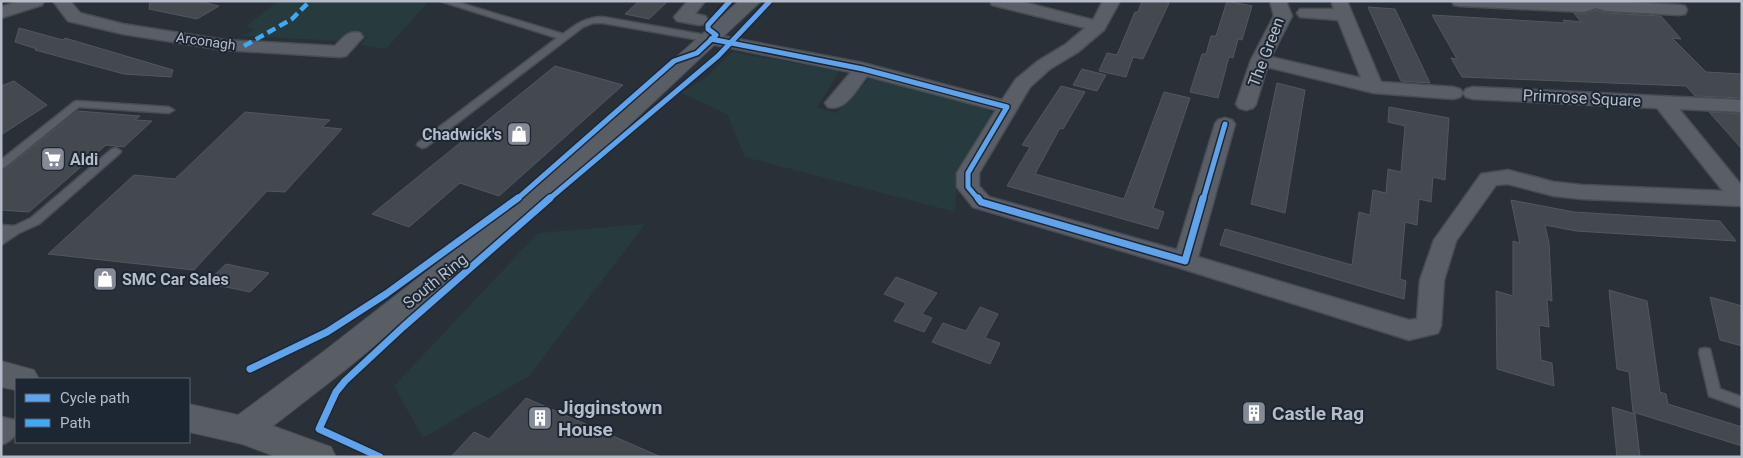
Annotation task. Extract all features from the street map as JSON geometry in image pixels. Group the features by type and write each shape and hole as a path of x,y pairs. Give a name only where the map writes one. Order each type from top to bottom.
{"main road":[{"name":"South Ring","path":"242,430 334,361 517,215 705,30 751,1"},
{"path":"1,374 19,378"},
{"path":"190,418 242,430 319,457"}],"street":[{"path":"1,13 36,1"},
{"name":"Arconagh","path":"61,1 74,17 123,29 224,45 340,52 354,37"},
{"path":"697,1 683,17 705,30 1007,107"},
{"path":"998,1 1098,26"},
{"path":"1112,1 1098,26 1072,48 1044,65 1023,83 1007,107 968,173 968,186 981,202 1185,261 1409,330 1429,326 1432,280 1445,240 1489,179 1508,177 1554,189 1582,192 1741,198"},
{"name":"The Green","path":"1246,104 1260,60 1283,16 1278,1"},
{"path":"1460,1 1584,6 1595,2 1606,6 1680,10"},
{"path":"1306,13 1342,10 1374,86"},
{"path":"1260,60 1374,86 1453,93"},
{"path":"835,103 862,69"},
{"name":"Primrose Square","path":"1473,92 1742,106"},
{"name":"Primrose Square","path":"1501,94 1513,111"},
{"name":"Primrose Square","path":"1663,102 1741,198"},
{"path":"1185,261 1225,124"},
{"path":"1,428 5,428 1,433"}],"lane":[{"path":"444,1 564,37"},
{"path":"422,145 580,25 592,20 705,30"},
{"path":"1,165 77,104 169,110"},
{"path":"1,241 15,230 35,221 116,151"},
{"path":"1,228 15,230"},
{"path":"1705,353 1714,392 1742,403"}],"green space":[{"path":"278,1 429,1 386,49 360,45 367,37 348,36 340,41 243,36 254,29 245,27"},
{"path":"732,52 840,71 817,107 836,113 870,78 984,107 994,115 957,178 955,212 745,157 727,114 681,93 705,78"},
{"path":"645,224 529,376 423,438 394,386 538,233"}],"building":[{"path":"150,1 198,1 219,6 197,19 149,9"},
{"path":"639,1 668,1 649,19 625,14"},
{"path":"1142,1 1170,1 1143,59 1133,57 1126,77 1099,71 1107,53 1117,55 1135,12 1138,12"},
{"path":"1227,1 1252,6 1242,40 1238,39 1233,58 1229,57 1218,98 1190,92 1202,54 1206,54 1211,36 1216,36"},
{"path":"1368,7 1395,9 1430,83 1401,81"},
{"path":"1596,10 1606,13 1661,16 1681,39 1672,38 1706,72 1742,74 1742,98 1695,96 1686,86 1462,77 1451,58 1457,59 1432,15 1565,23 1563,20 1581,22 1574,13 1585,14"},
{"path":"19,28 63,40 65,38 173,70 171,77 124,74 35,50 37,49 15,42"},
{"name":"Chadwick's","path":"555,66 623,85 499,196 460,183 409,227 372,214"},
{"path":"1082,69 1106,75 1097,91 1073,85"},
{"path":"14,81 47,105 1,135 1,86"},
{"path":"1277,83 1305,90 1285,213 1251,204"},
{"path":"1061,86 1085,92 1063,129 1060,128 1035,174 1124,199 1164,92 1190,98 1153,208 1164,212 1158,229 1007,186 1030,147 1022,145"},
{"path":"1389,107 1449,118 1445,180 1433,177 1431,202 1419,199 1417,225 1405,222 1400,279 1406,281 1404,299 1220,245 1225,229 1352,265 1359,212 1370,215 1373,190 1386,193 1388,169 1401,172 1405,126 1388,122"},
{"name":"Aldi","path":"78,111 140,116 135,120 152,121 124,147 106,145 29,212 1,210 1,172"},
{"path":"245,112 330,120 322,127 342,129 285,192 267,191 194,270 48,254 134,175 175,179"},
{"path":"1709,112 1742,114 1742,149"},
{"path":"1511,200 1574,212 1720,221 1736,241 1576,231 1545,225 1549,243 1552,301 1547,299 1549,327 1539,325 1541,360 1552,363 1554,386 1497,369 1496,291 1513,296 1513,241 1520,243"},
{"path":"226,264 269,273 250,292 206,283"},
{"path":"896,277 937,293 922,314 932,318 924,332 894,321 906,303 884,294"},
{"path":"1609,290 1647,301 1660,392 1666,394 1668,404 1742,427 1742,446 1633,412 1629,372 1617,369"},
{"path":"1710,297 1742,306 1742,346 1720,340"},
{"path":"980,307 998,314 985,338 1000,343 990,364 932,342 943,323 966,331"},
{"name":"Jigginstown House","path":"526,398 661,457 451,457 474,432 489,439"},
{"path":"1612,407 1635,414 1640,457 1617,457"}],"marked path":[{"path":"244,46 292,19 310,1"}],"cycle path":[{"path":"250,369 327,332 386,294 489,221 516,200 674,61 697,53 703,48 716,35 708,29 708,25 730,1"},
{"path":"380,457 319,429 336,392 345,381 403,327 557,192 718,56 770,1"},
{"path":"711,39 863,69 1007,107 968,173 968,187 981,202 1185,261 1225,124"}],"place":[{"name":"Chadwick's","path":"519,134"},
{"name":"Aldi","path":"53,159"},
{"name":"SMC Car Sales","path":"105,279"},
{"name":"Castle Rag","path":"1254,413"},
{"name":"Jigginstown House","path":"540,418"}]}
